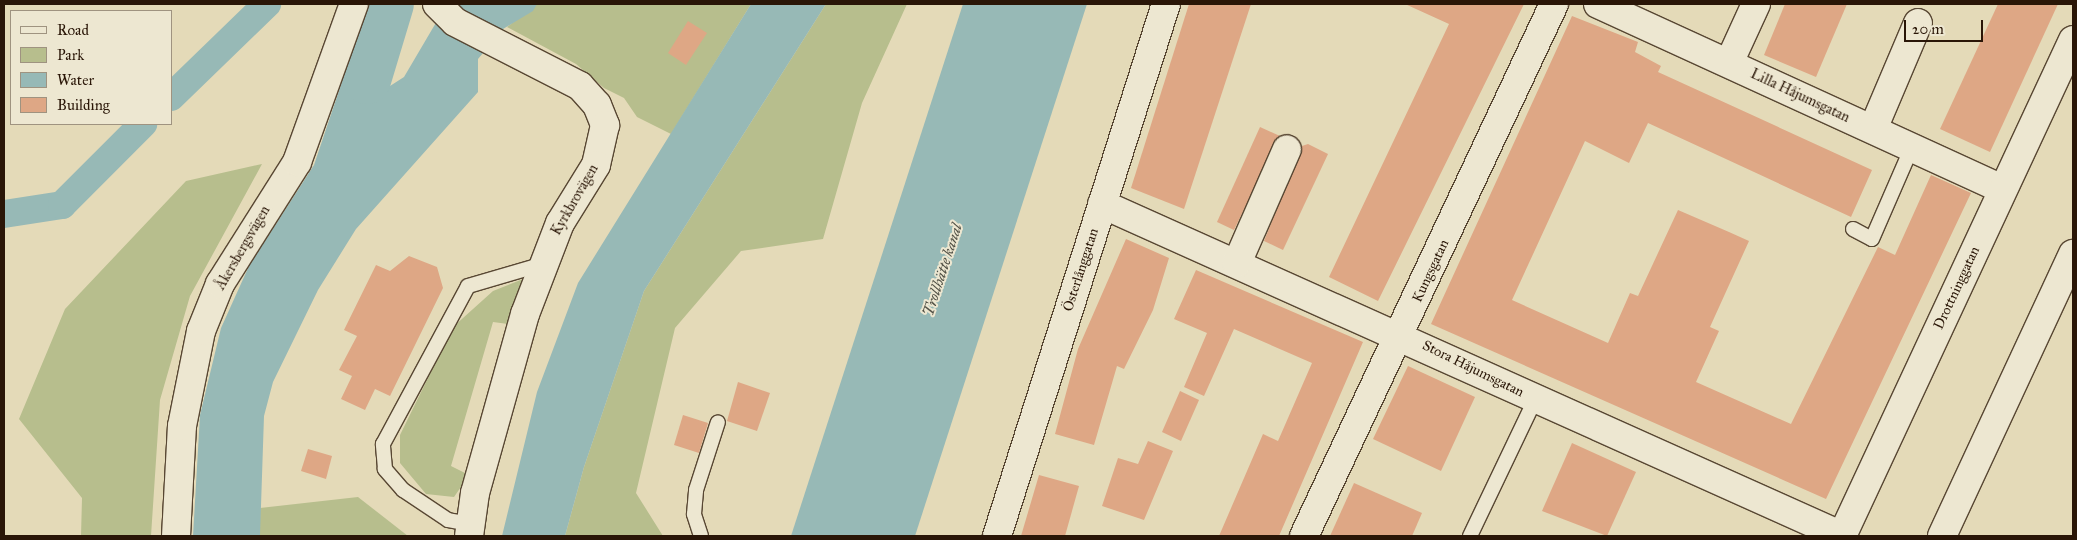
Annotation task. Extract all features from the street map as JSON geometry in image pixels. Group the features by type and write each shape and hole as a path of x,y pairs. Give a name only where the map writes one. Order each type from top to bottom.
{"street":[{"name":"Åkersbergsvägen","path":"176,536 182,426 201,331 220,284 297,162 354,4"},
{"name":"Kyrkbrovägen","path":"437,4 455,22 516,55 580,86 597,105 605,125 596,165 560,223 543,264 517,343 469,530"},
{"name":"Österlånggatan","path":"997,536 1166,4"},
{"name":"Kungsgatan","path":"1304,536 1402,335 1554,4"},
{"name":"Lilla Håjumsgatan","path":"1598,4 2003,189"},
{"path":"1729,63 1756,4"},
{"path":"1873,129 1918,23"},
{"name":"Drottninggatan","path":"1842,536 2073,40"},
{"path":"1237,263 1287,150"},
{"name":"Stora Håjumsgatan","path":"1102,204 1402,335 1535,400 1842,536"},
{"path":"1942,536 2073,254"}],"lane":[{"path":"1853,229 1872,239 1912,147"},
{"path":"469,530 448,520 403,490 385,469 383,444 468,286 543,264"},
{"path":"1470,536 1535,400"},
{"path":"701,536 694,514 696,490 718,422"}],"green space":[{"path":"537,4 751,4 671,134 637,117 624,98 604,88 576,64 507,27"},
{"path":"826,4 907,4 862,103 823,239 741,251 675,328 636,493 663,536 565,536 584,467 644,291"},
{"path":"262,164 190,296 160,400 151,536 81,536 82,498 19,419 65,309 186,181"},
{"path":"523,279 508,324 493,322 451,466 465,473 463,484 454,497 426,494 400,463 400,435 453,327 493,291"},
{"path":"358,497 408,536 260,536 260,508"}],"water":[{"path":"447,4 537,4 533,11 503,29 478,59 478,92 356,229 318,290 273,382 264,416 260,536 193,536 200,415 221,328 249,266 314,165 358,34 381,18 407,23 383,80 390,86 404,77"},
{"path":"751,4 826,4 644,291 584,467 565,536 502,536 537,392 578,283"},
{"name":"Trollhätte kanal","path":"963,4 1087,4 915,536 791,536"}],"building":[{"path":"1189,4 1251,4 1184,209 1131,188"},
{"path":"1405,4 1524,4 1378,301 1329,277 1449,24"},
{"path":"1785,4 1847,4 1816,77 1764,55"},
{"path":"1998,4 2058,4 1990,152 1940,129"},
{"path":"1572,16 1638,42 1635,52 1661,66 1658,72 1872,170 1851,217 1648,123 1629,163 1585,141 1512,300 1608,343 1630,293 1638,296 1678,210 1729,232 1749,241 1710,327 1719,331 1696,382 1791,424 1878,247 1895,255 1931,175 1971,193 1826,499 1431,324"},
{"path":"688,21 707,33 686,65 668,53"},
{"path":"1260,127 1280,136 1234,230 1217,222"},
{"path":"1308,144 1328,154 1283,250 1264,241 1302,146"},
{"path":"1126,239 1169,258 1153,310 1124,369 1117,366 1094,445 1055,434 1078,349"},
{"path":"409,256 437,267 443,288 390,396 375,389 365,410 341,399 352,376 339,370 357,336 344,330 376,265 390,271"},
{"path":"1196,270 1363,342 1279,536 1219,536 1263,434 1278,441 1312,363 1234,329 1204,396 1184,387 1207,333 1174,319"},
{"path":"1408,366 1475,397 1441,471 1373,439"},
{"path":"738,382 770,393 757,431 727,421"},
{"path":"1180,391 1199,400 1181,441 1162,432"},
{"path":"683,415 708,423 699,453 674,445"},
{"path":"1148,441 1173,451 1144,520 1102,506 1118,458 1138,464"},
{"path":"1572,443 1636,472 1607,536 1542,511"},
{"path":"308,449 332,456 326,479 301,471"},
{"path":"1039,475 1079,486 1065,536 1021,536"},
{"path":"1354,483 1422,513 1412,536 1330,536"}],"waterway":[{"path":"172,96 267,4"},
{"path":"367,80 390,4"},
{"path":"4,214 62,205 142,125"}]}
